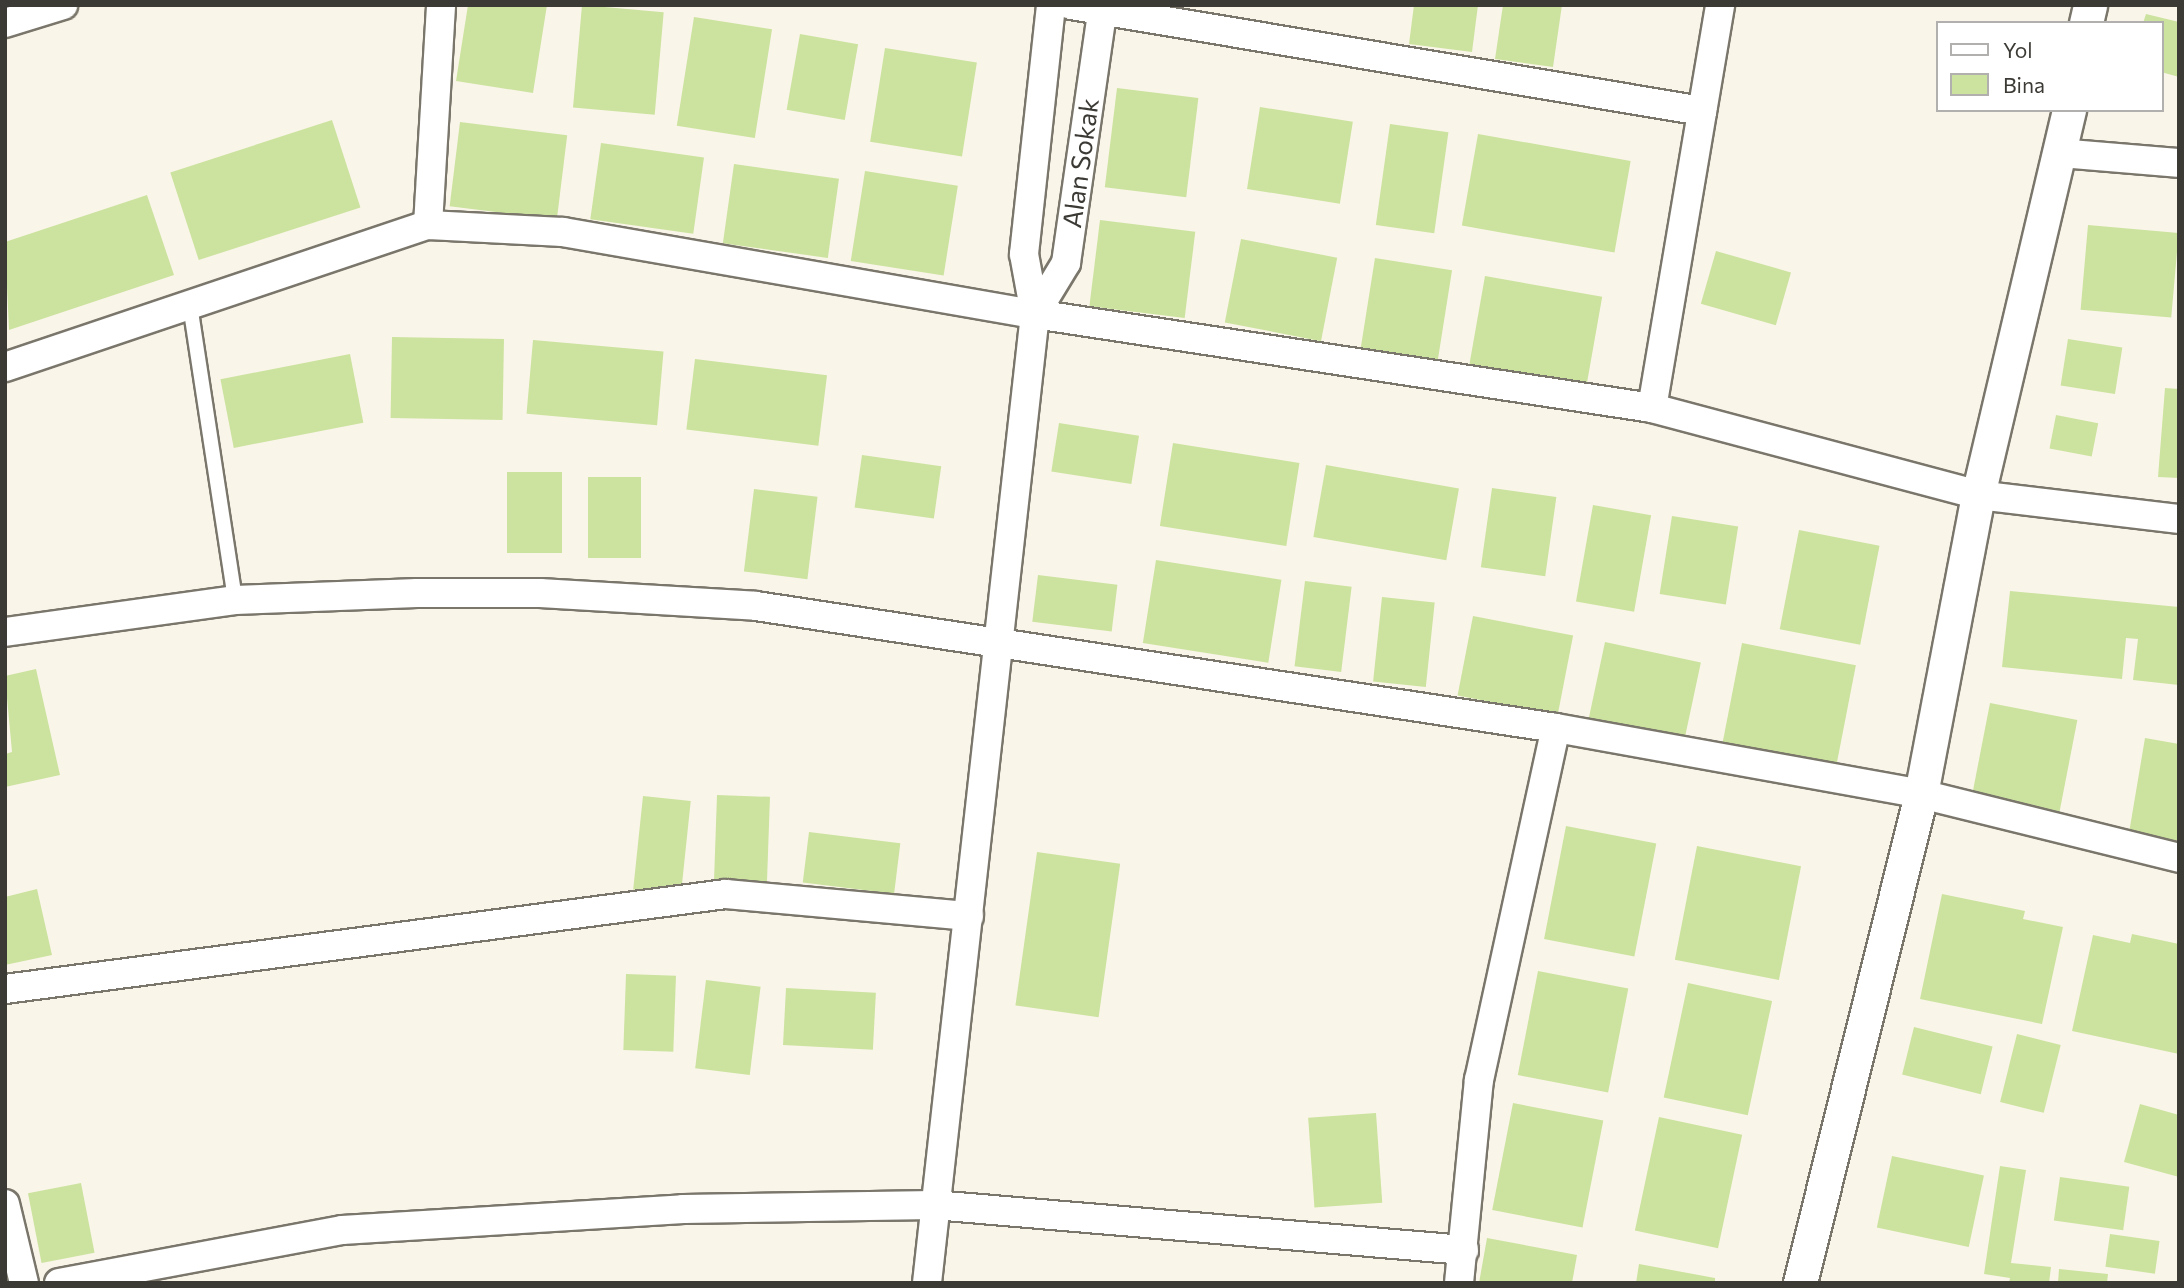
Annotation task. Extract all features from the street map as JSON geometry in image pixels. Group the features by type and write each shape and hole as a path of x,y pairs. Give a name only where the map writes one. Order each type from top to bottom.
{"street":[{"path":"5,23 63,5"},
{"path":"428,225 441,5"},
{"path":"927,1283 1001,642 1035,314 1024,254 1051,5"},
{"path":"1071,5 1102,8 1702,111"},
{"path":"1653,408 1720,5"},
{"name":"Alan Sokak","path":"1035,314 1066,263 1102,8"},
{"path":"1800,1283 1921,794 1978,495 2069,112"},
{"path":"2060,153 2179,163"},
{"path":"5,367 428,225 563,232 1035,314 1653,408 1978,495 2179,519"},
{"path":"5,632 236,600 431,593 657,598 1001,642 1556,728 1921,794 2179,859"},
{"path":"1459,1283 1479,1080 1556,728"},
{"path":"5,989 726,894 969,916"},
{"path":"5,1204 24,1283"},
{"path":"59,1283 342,1230 683,1209 934,1205 1464,1250"}],"lane":[{"path":"190,305 236,600"}],"building":[{"path":"468,5 547,5 533,93 456,81"},
{"path":"582,5 664,12 655,115 573,108"},
{"path":"1414,5 1478,5 1472,52 1409,44"},
{"path":"1503,5 1562,5 1553,67 1495,59"},
{"path":"2146,14 2179,22 2179,77 2163,73 2163,21 2144,21"},
{"path":"694,17 772,29 755,138 677,126"},
{"path":"800,34 858,44 845,120 787,110"},
{"path":"885,48 977,63 962,156 870,142"},
{"path":"1117,88 1198,98 1186,197 1105,187"},
{"path":"1260,107 1353,122 1340,204 1247,189"},
{"path":"332,120 360,207 199,260 170,173"},
{"path":"460,122 567,135 557,220 450,206"},
{"path":"1390,124 1448,132 1434,233 1376,225"},
{"path":"1478,134 1631,161 1614,253 1462,226"},
{"path":"601,143 704,157 693,234 590,219"},
{"path":"734,164 839,179 828,258 723,243"},
{"path":"865,171 958,186 944,276 851,261"},
{"path":"147,195 174,275 9,330 5,242"},
{"path":"1100,220 1195,232 1185,318 1089,306"},
{"path":"2088,225 2179,233 2171,318 2081,310"},
{"path":"1241,239 1337,258 1321,341 1225,322"},
{"path":"1716,251 1791,272 1776,325 1701,304"},
{"path":"1375,258 1452,270 1437,365 1360,353"},
{"path":"1485,276 1602,297 1586,387 1469,367"},
{"path":"392,337 504,339 503,420 391,418"},
{"path":"2068,339 2122,348 2115,394 2061,385"},
{"path":"533,340 664,351 657,425 527,414"},
{"path":"350,354 363,423 234,448 220,379"},
{"path":"695,359 827,375 818,446 686,429"},
{"path":"2165,388 2179,389 2179,478 2158,477"},
{"path":"2056,415 2098,423 2092,457 2050,448"},
{"path":"1059,423 1139,436 1131,484 1051,471"},
{"path":"1173,443 1299,463 1286,546 1160,526"},
{"path":"862,455 941,466 934,519 855,507"},
{"path":"1326,465 1459,488 1446,560 1313,537"},
{"path":"507,472 562,472 562,553 507,553"},
{"path":"588,477 641,477 641,558 588,558"},
{"path":"1492,488 1556,497 1545,576 1481,567"},
{"path":"754,489 818,497 807,579 744,571"},
{"path":"1593,505 1651,515 1634,612 1576,602"},
{"path":"1672,516 1738,526 1726,605 1660,594"},
{"path":"1799,530 1879,546 1860,645 1780,629"},
{"path":"1156,560 1281,580 1268,663 1143,643"},
{"path":"1038,575 1117,585 1112,631 1032,622"},
{"path":"1305,581 1352,587 1341,672 1295,666"},
{"path":"2010,591 2179,607 2179,685 2133,680 2138,639 2126,638 2122,679 2002,667"},
{"path":"1382,597 1435,603 1426,687 1373,682"},
{"path":"1473,616 1573,635 1558,715 1458,696"},
{"path":"1605,642 1701,662 1683,746 1587,725"},
{"path":"1742,643 1856,665 1836,768 1722,746"},
{"path":"36,669 60,775 5,787 5,754 12,752 5,676"},
{"path":"1990,703 2077,720 2059,816 1971,799"},
{"path":"2145,738 2179,744 2179,841 2129,833"},
{"path":"717,795 770,797 767,890 714,888"},
{"path":"643,796 691,801 681,895 633,889"},
{"path":"1566,826 1656,844 1634,956 1544,939"},
{"path":"809,832 900,843 894,894 803,883"},
{"path":"1697,846 1801,866 1779,980 1675,960"},
{"path":"1037,852 1120,864 1099,1017 1015,1005"},
{"path":"37,889 52,955 5,965 5,897"},
{"path":"1942,894 2025,911 2023,919 2063,927 2042,1024 1920,999"},
{"path":"2132,934 2179,944 2179,1054 2072,1031 2093,935 2130,943"},
{"path":"1538,971 1628,989 1608,1093 1518,1075"},
{"path":"626,974 676,976 673,1052 623,1050"},
{"path":"706,980 761,987 750,1075 695,1068"},
{"path":"1688,983 1772,1001 1748,1115 1664,1097"},
{"path":"786,988 876,993 873,1050 783,1045"},
{"path":"1914,1027 1993,1047 1981,1094 1902,1075"},
{"path":"2017,1034 2061,1045 2044,1113 2000,1102"},
{"path":"1513,1103 1603,1121 1583,1228 1492,1210"},
{"path":"2140,1104 2179,1115 2179,1177 2124,1162"},
{"path":"1376,1113 1382,1203 1314,1208 1308,1118"},
{"path":"1659,1117 1742,1135 1718,1248 1635,1230"},
{"path":"1892,1156 1984,1176 1969,1247 1877,1227"},
{"path":"2000,1166 2026,1170 2011,1263 2051,1267 2049,1283 2009,1283 2010,1278 1984,1274"},
{"path":"2060,1177 2129,1187 2123,1230 2054,1221"},
{"path":"81,1183 95,1253 42,1263 28,1193"},
{"path":"2110,1234 2160,1241 2155,1274 2105,1267"},
{"path":"1487,1238 1577,1255 1572,1283 1479,1283"},
{"path":"1639,1264 1715,1278 1715,1283 1636,1283"},
{"path":"2059,1269 2108,1274 2107,1283 2058,1283"}]}
